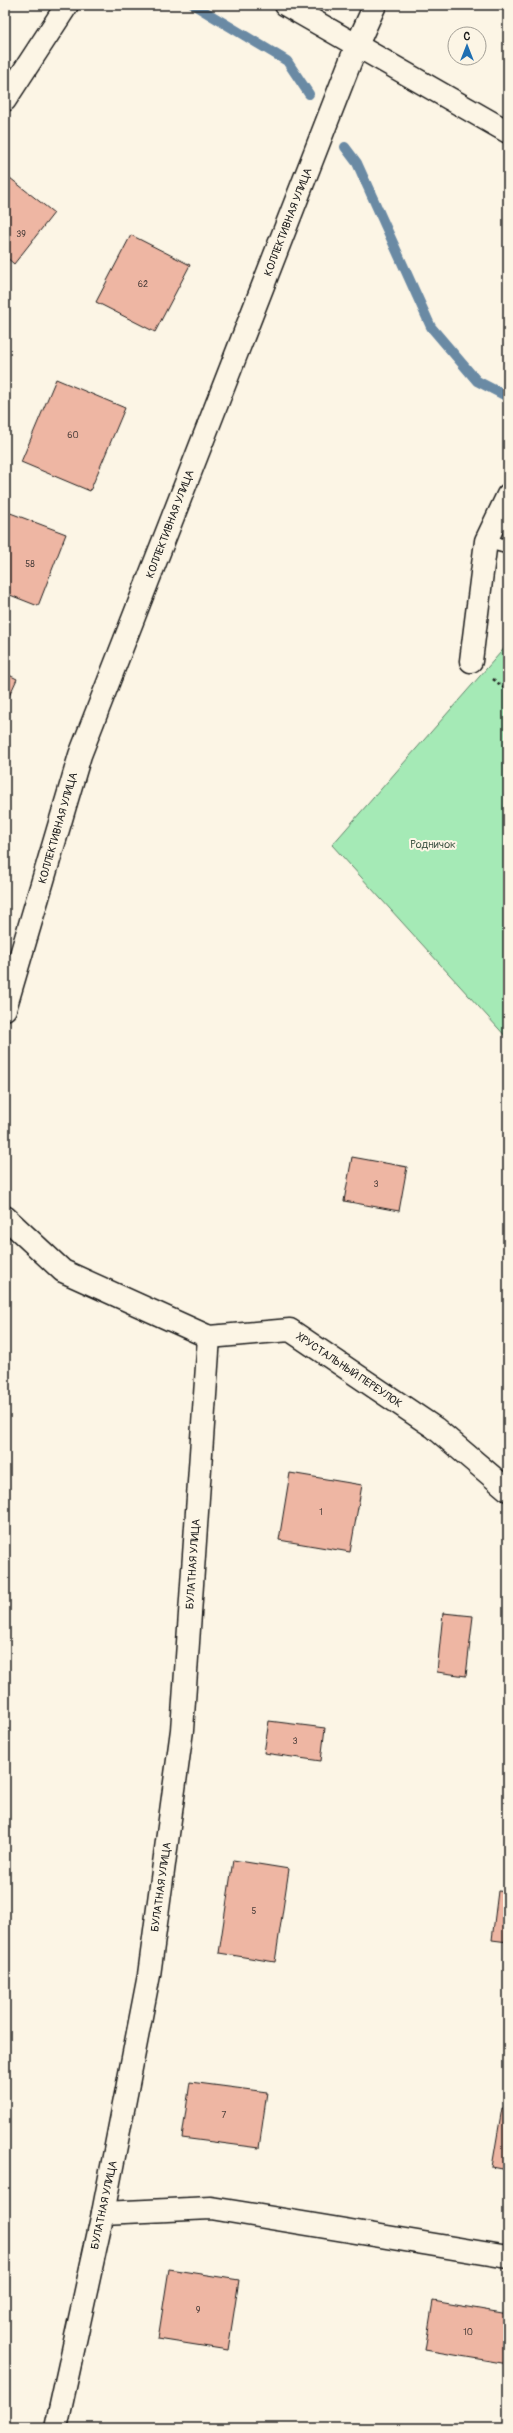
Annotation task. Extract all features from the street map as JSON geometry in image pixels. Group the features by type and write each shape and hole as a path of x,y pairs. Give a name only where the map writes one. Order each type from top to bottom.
{"street":[{"path":"5,100 67,5"},
{"path":"286,5 356,47 508,132"},
{"name":"КОЛЛЕКТИВНАЯ УЛИЦА","path":"5,1009 80,755 356,47 375,5"},
{"path":"5,82 25,69"},
{"path":"471,661 486,541 508,495"},
{"name":"ХРУСТАЛЬНЫЙ ПЕРЕУЛОК","path":"5,1217 63,1271 209,1337 290,1330 435,1428 508,1490"},
{"name":"БУЛАТНАЯ УЛИЦА","path":"56,2428 103,2213 149,1976 182,1730 209,1337"},
{"path":"103,2213 211,2208 508,2257"}],"lane":[{"path":"486,541 508,547"}],"green space":[{"name":"Родничок","path":"508,644 508,1039 332,845"}],"building":[{"path":"5,174 54,213 14,264 5,256"},
{"path":"131,235 190,265 155,332 96,302"},
{"path":"56,379 125,408 90,491 21,462"},
{"path":"5,511 66,534 38,606 5,593"},
{"path":"5,673 17,679 5,705"},
{"path":"352,1157 407,1167 399,1211 344,1201"},
{"path":"290,1473 362,1485 350,1552 279,1540"},
{"path":"443,1613 473,1616 466,1676 437,1672"},
{"path":"269,1721 325,1728 321,1761 264,1753"},
{"path":"233,1860 289,1869 275,1962 219,1953"},
{"path":"498,1891 508,1892 508,1942 492,1940"},
{"path":"190,2082 267,2092 259,2148 182,2138"},
{"path":"502,2108 508,2109 508,2170 492,2167"},
{"path":"169,2269 239,2280 228,2350 158,2339"},
{"path":"433,2301 508,2314 508,2364 425,2350"}],"waterway":[{"path":"194,5 287,61 309,94"},
{"path":"345,147 357,163 431,327 477,381 508,397"}]}
